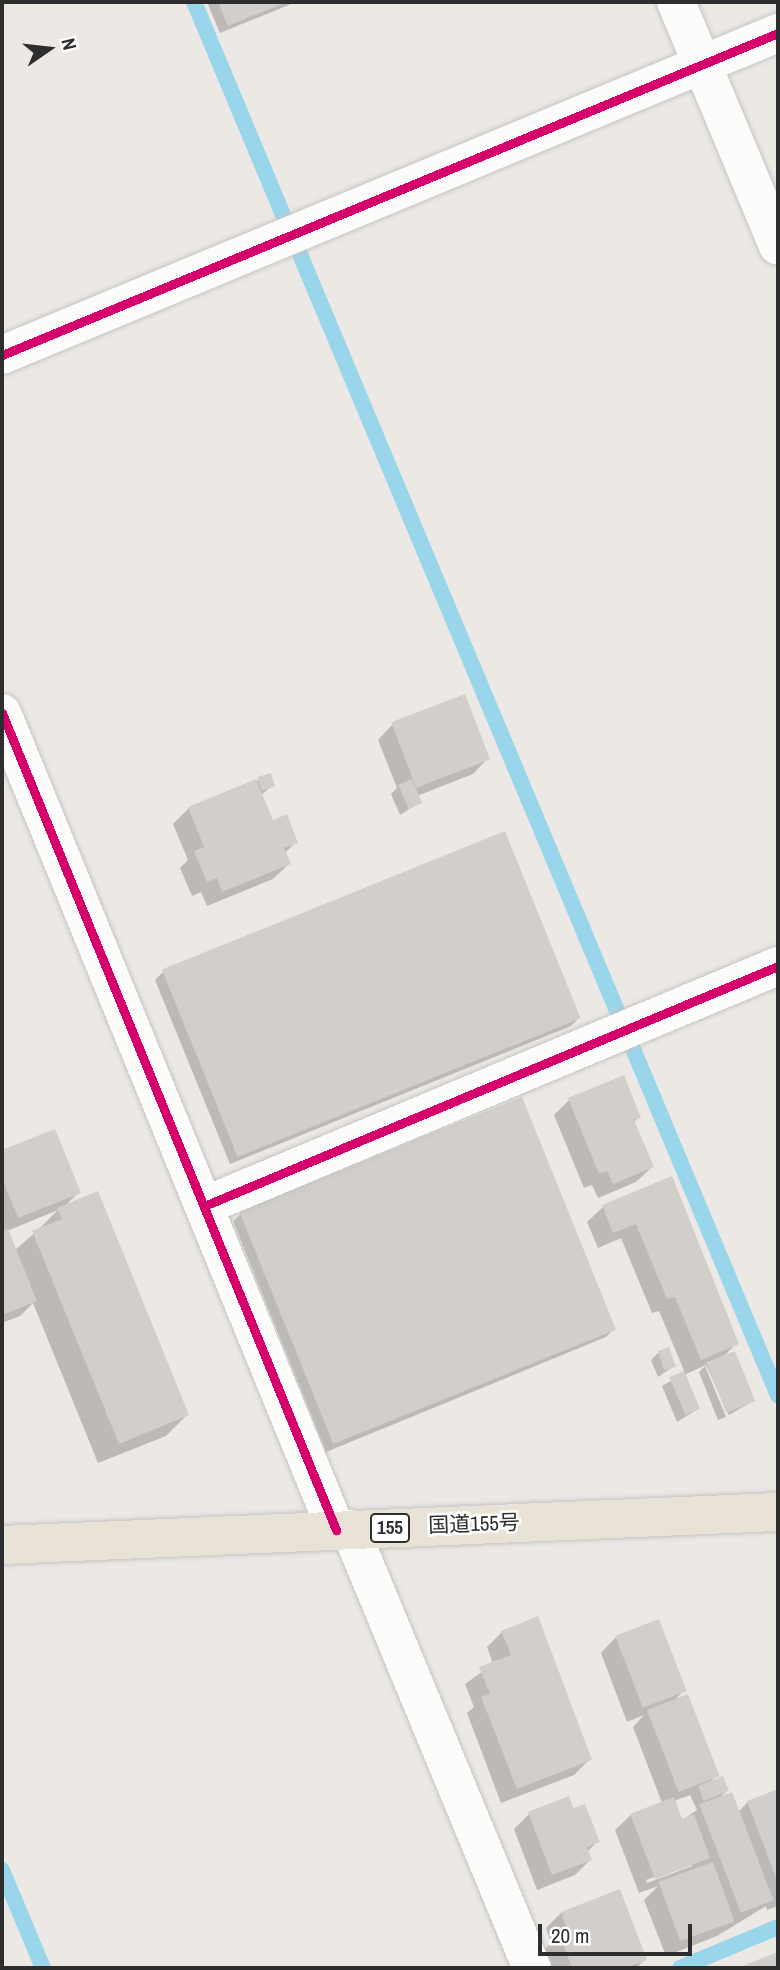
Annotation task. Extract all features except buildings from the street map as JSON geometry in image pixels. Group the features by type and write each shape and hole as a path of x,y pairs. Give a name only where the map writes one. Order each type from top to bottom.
{"highway":[{"name":"国道155号","path":"2,1545 778,1512"}],"street":[{"path":"676,2 778,246"},
{"path":"2,355 778,33"},
{"path":"2,713 204,1206 532,1968"},
{"path":"204,1206 778,966"}],"waterway":[{"path":"194,2 286,222"},
{"path":"299,252 618,1013"},
{"path":"631,1044 778,1395"},
{"path":"2,1870 43,1968"},
{"path":"680,1968 778,1927"}],"cycle path":[{"path":"2,355 778,33"},
{"path":"2,713 336,1530"},
{"path":"204,1206 778,966"}]}
